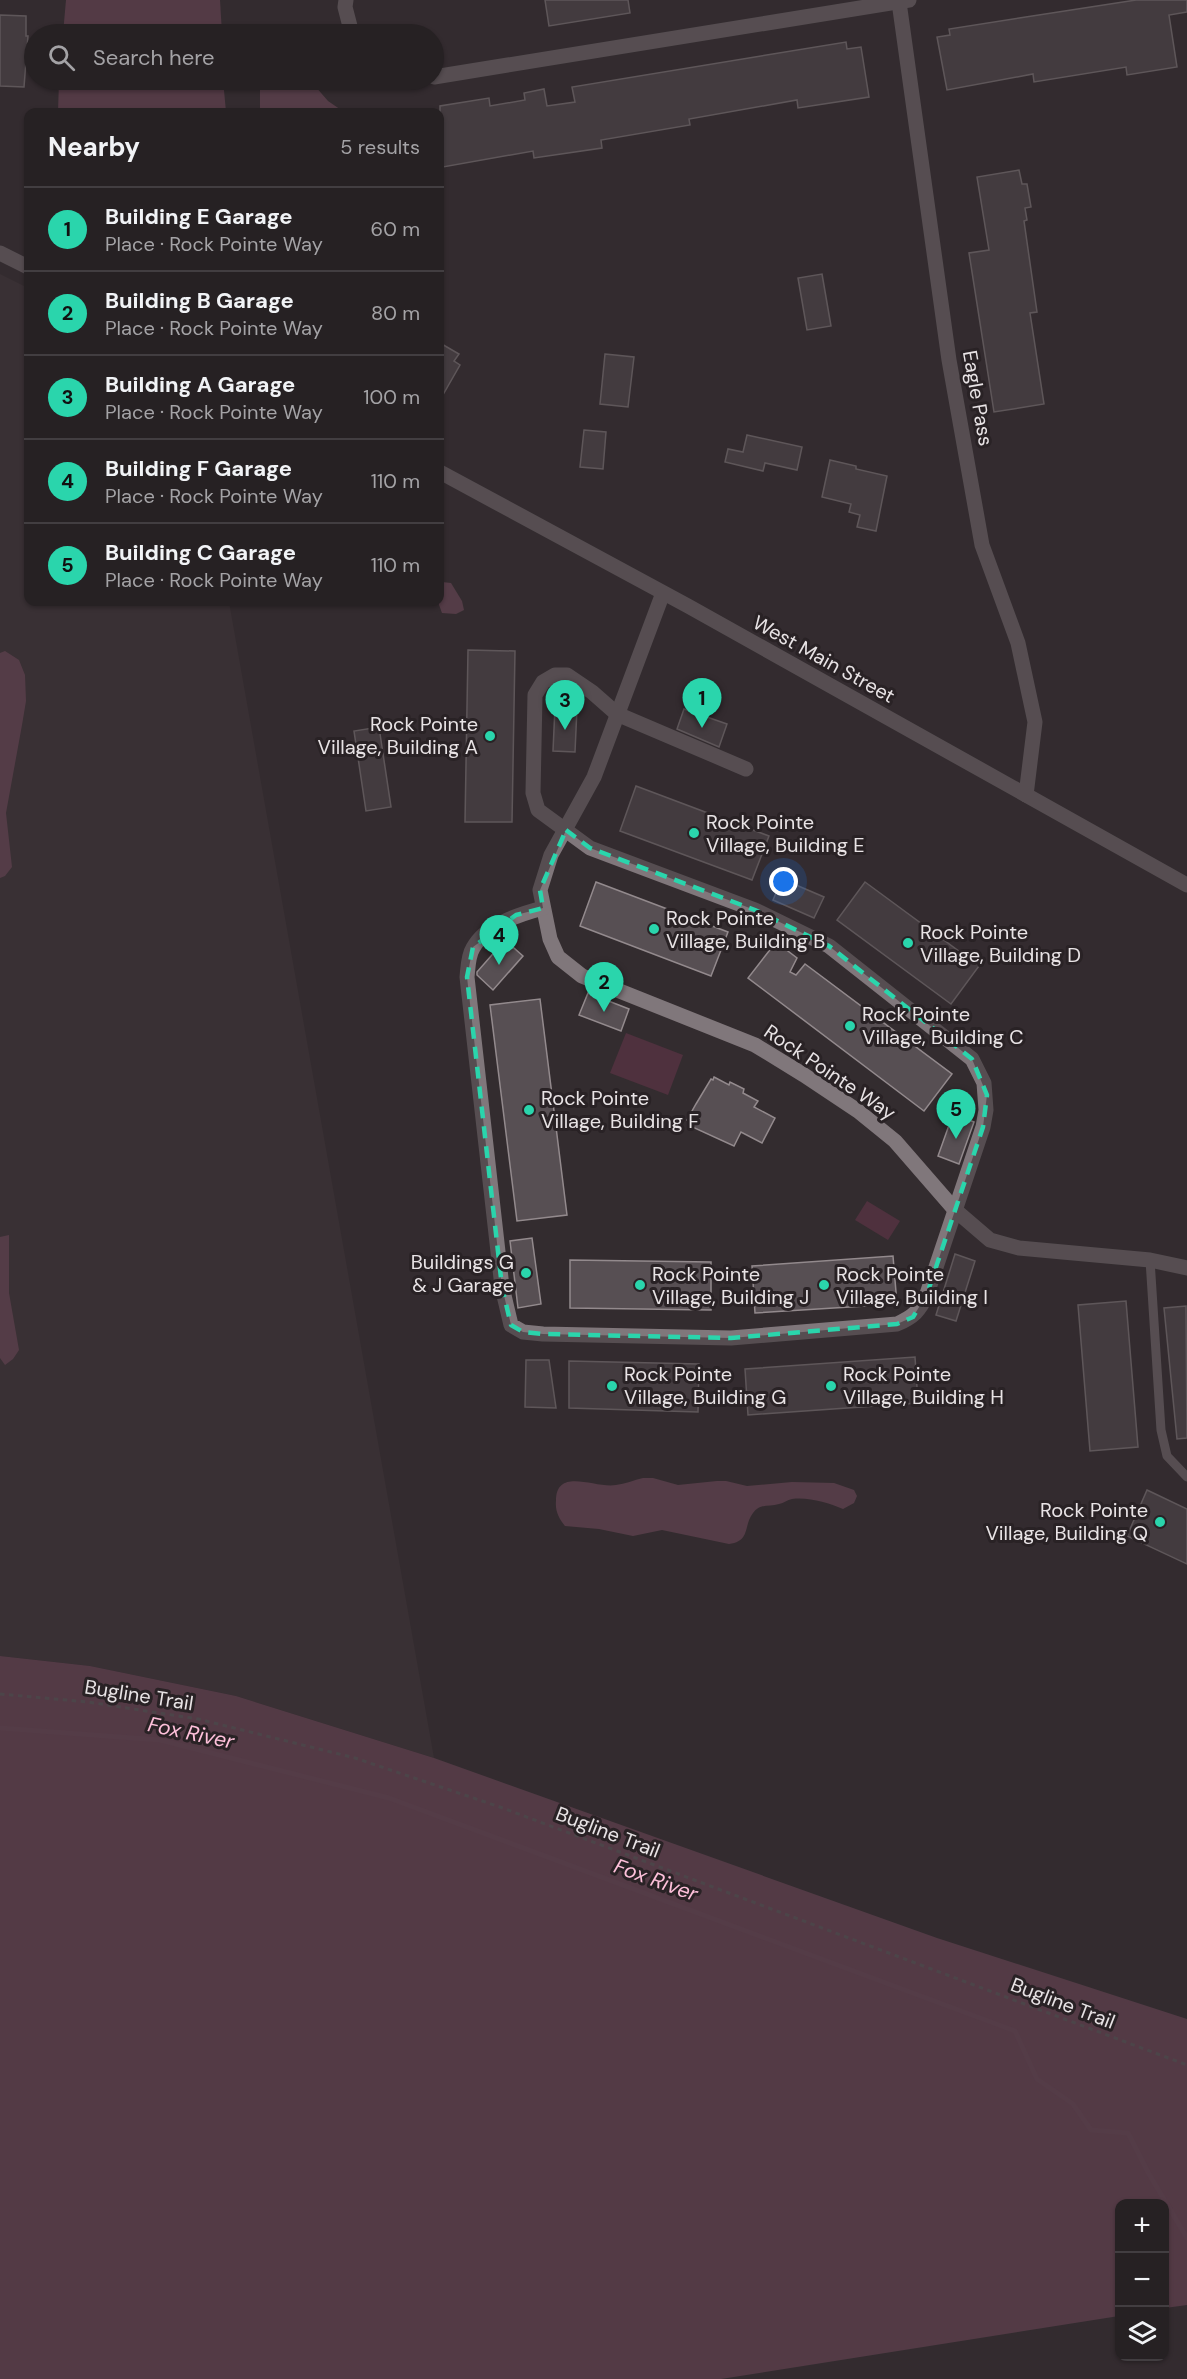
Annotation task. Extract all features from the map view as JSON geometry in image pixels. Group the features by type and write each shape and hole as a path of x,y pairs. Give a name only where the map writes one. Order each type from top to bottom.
{"street":[{"path":"346,0 345,7 349,24"},
{"path":"444,75 904,1"},
{"name":"Eagle Pass","path":"904,1 949,360 982,545 1018,643 1035,722 1026,795"},
{"path":"0,253 24,265"},
{"name":"West Main Street","path":"444,474 663,593 1187,885"},
{"name":"Rock Pointe Way","path":"663,593 594,777 551,855 540,890 550,939 558,957 582,976 755,1045 804,1075 858,1111 895,1141 955,1210 990,1240 1003,1245 1150,1260 1187,1268"},
{"path":"543,908 516,915 493,928 473,947 467,977 502,1287 511,1325 523,1332 543,1334 731,1338 897,1324 914,1317 921,1309 983,1127 987,1095 984,1083 972,1059 829,946 755,910 590,848 538,810 533,793 535,695 543,682 555,675 567,675 592,692 617,714 746,769"}],"lane":[{"path":"1150,1260 1161,1430 1167,1456 1187,1477"}],"path":[{"name":"Bugline Trail","path":"0,1694 88,1702 198,1719 355,1758 500,1807 1187,2066"}],"highlighted area":[{"path":"566,830 590,848 755,910 829,946 972,1059 987,1095 983,1127 927,1294 913,1317 897,1324 731,1338 543,1334 523,1332 511,1325 502,1287 467,977 473,947 516,915 543,908 540,890"}],"shaded area":[{"path":"66,0 220,0 221,24 64,24"},
{"path":"59,90 224,90 226,108 58,108"},
{"path":"260,90 318,90 338,108 260,108"},
{"path":"0,274 24,286 24,606 230,606 434,1758 236,1696 90,1666 0,1656"},
{"path":"444,582 451,583 462,601 464,610 456,614 442,613 439,606 444,606"},
{"path":"5,651 19,660 25,675 26,701 6,813 12,867 5,876 0,878 0,653"},
{"path":"626,1033 683,1055 668,1095 610,1073"},
{"path":"867,1201 900,1221 888,1240 855,1220"},
{"path":"9,1235 9,1293 19,1350 5,1365 0,1358 0,1237"},
{"path":"643,1478 653,1478 678,1485 717,1481 747,1486 792,1482 834,1483 854,1490 857,1496 854,1503 843,1509 805,1499 790,1499 781,1504 762,1507 756,1510 750,1518 741,1540 729,1544 662,1530 633,1536 599,1529 565,1526 558,1515 556,1501 558,1490 563,1484 578,1481 616,1485"},
{"path":"0,1656 90,1666 236,1696 434,1758 937,1938 1187,2019 1187,2305 1169,2307 1169,2199 1115,2199 1115,2317 721,2379 0,2379"}],"building":[{"path":"545,0 628,0 630,13 549,26"},
{"path":"1136,0 1187,0 1187,12 1169,15 1177,67 1127,75 1126,67 1034,82 1033,74 947,90 937,37 950,35 949,29"},
{"path":"0,15 26,16 24,87 0,86"},
{"path":"846,42 847,49 861,47 869,97 798,108 797,100 689,119 690,125 601,140 602,148 534,158 533,151 444,167 444,108 440,106 489,98 490,106 525,100 524,93 544,89 547,106 575,102 572,87"},
{"path":"1019,170 1022,184 1027,184 1031,207 1025,208 1027,220 1024,221 1037,312 1030,313 1044,404 994,412 969,253 989,250 977,177"},
{"path":"822,274 831,326 807,330 798,278"},
{"path":"444,345 459,354 454,361 460,365 444,393"},
{"path":"605,354 634,357 628,407 600,404"},
{"path":"584,430 606,432 603,469 580,467"},
{"path":"747,435 802,447 797,470 765,463 763,471 725,462 728,449 743,452"},
{"path":"830,460 887,476 876,531 857,527 860,515 849,512 851,504 822,497"},
{"name":"Rock Pointe Village, Building A","path":"468,650 515,651 512,822 465,822"},
{"path":"555,707 577,708 575,752 553,751"},
{"path":"684,709 727,724 719,747 677,729"},
{"path":"379,727 391,807 366,811 354,731"},
{"name":"Rock Pointe Village, Building E","path":"636,786 769,836 752,880 620,831"},
{"path":"782,879 824,897 814,918 773,900"},
{"name":"Rock Pointe Village, Building B","path":"596,882 728,932 711,976 580,926"},
{"name":"Rock Pointe Village, Building D","path":"865,882 979,966 951,1004 837,920"},
{"path":"505,940 523,956 493,990 477,975 477,972"},
{"name":"Rock Pointe Village, Building C","path":"776,942 797,958 790,972 796,975 805,964 952,1074 924,1111 748,978"},
{"path":"588,993 629,1009 621,1031 579,1015"},
{"name":"Rock Pointe Village, Building F","path":"540,999 567,1215 517,1221 490,1005"},
{"path":"714,1077 729,1085 730,1082 744,1089 743,1093 758,1101 754,1107 775,1118 762,1143 741,1132 734,1146 688,1125 690,1122 687,1120"},
{"path":"953,1114 974,1122 959,1164 938,1156"},
{"name":"Buildings G & J Garage","path":"532,1238 541,1304 518,1308 510,1241"},
{"path":"955,1254 975,1261 956,1321 936,1315"},
{"name":"Rock Pointe Village, Building I","path":"893,1256 897,1304 755,1313 752,1266"},
{"name":"Rock Pointe Village, Building J","path":"570,1260 711,1262 711,1310 570,1308"},
{"path":"1126,1301 1138,1447 1090,1451 1078,1305"},
{"path":"1186,1306 1187,1438 1177,1439 1164,1308"},
{"name":"Rock Pointe Village, Building H","path":"915,1357 918,1403 748,1415 745,1369"},
{"path":"526,1360 549,1360 556,1408 525,1407"},
{"name":"Rock Pointe Village, Building G","path":"569,1361 699,1364 698,1412 569,1408"},
{"name":"Rock Pointe Village, Building Q","path":"1147,1490 1187,1509 1187,1564 1127,1536"}],"waterway":[{"name":"Fox River","path":"0,1728 160,1740 389,1798 1015,2031 1037,2079 1073,2104 1091,2130 1128,2133 1187,2238"}],"place":[{"name":"Building E Garage","path":"702,728"},
{"name":"Building A Garage","path":"565,730"},
{"name":"Rock Pointe Village, Building A","path":"490,736"},
{"name":"Rock Pointe Village, Building E","path":"694,833"},
{"name":"Rock Pointe Village, Building B","path":"654,929"},
{"name":"Rock Pointe Village, Building D","path":"908,943"},
{"name":"Building F Garage","path":"499,965"},
{"name":"Building B Garage","path":"604,1012"},
{"name":"Rock Pointe Village, Building C","path":"850,1026"},
{"name":"Rock Pointe Village, Building F","path":"529,1110"},
{"name":"Building C Garage","path":"956,1139"},
{"name":"Buildings G & J Garage","path":"526,1273"},
{"name":"Rock Pointe Village, Building J","path":"640,1285"},
{"name":"Rock Pointe Village, Building I","path":"824,1285"},
{"name":"Rock Pointe Village, Building G","path":"612,1386"},
{"name":"Rock Pointe Village, Building H","path":"831,1386"},
{"name":"Rock Pointe Village, Building Q","path":"1160,1522"}]}
